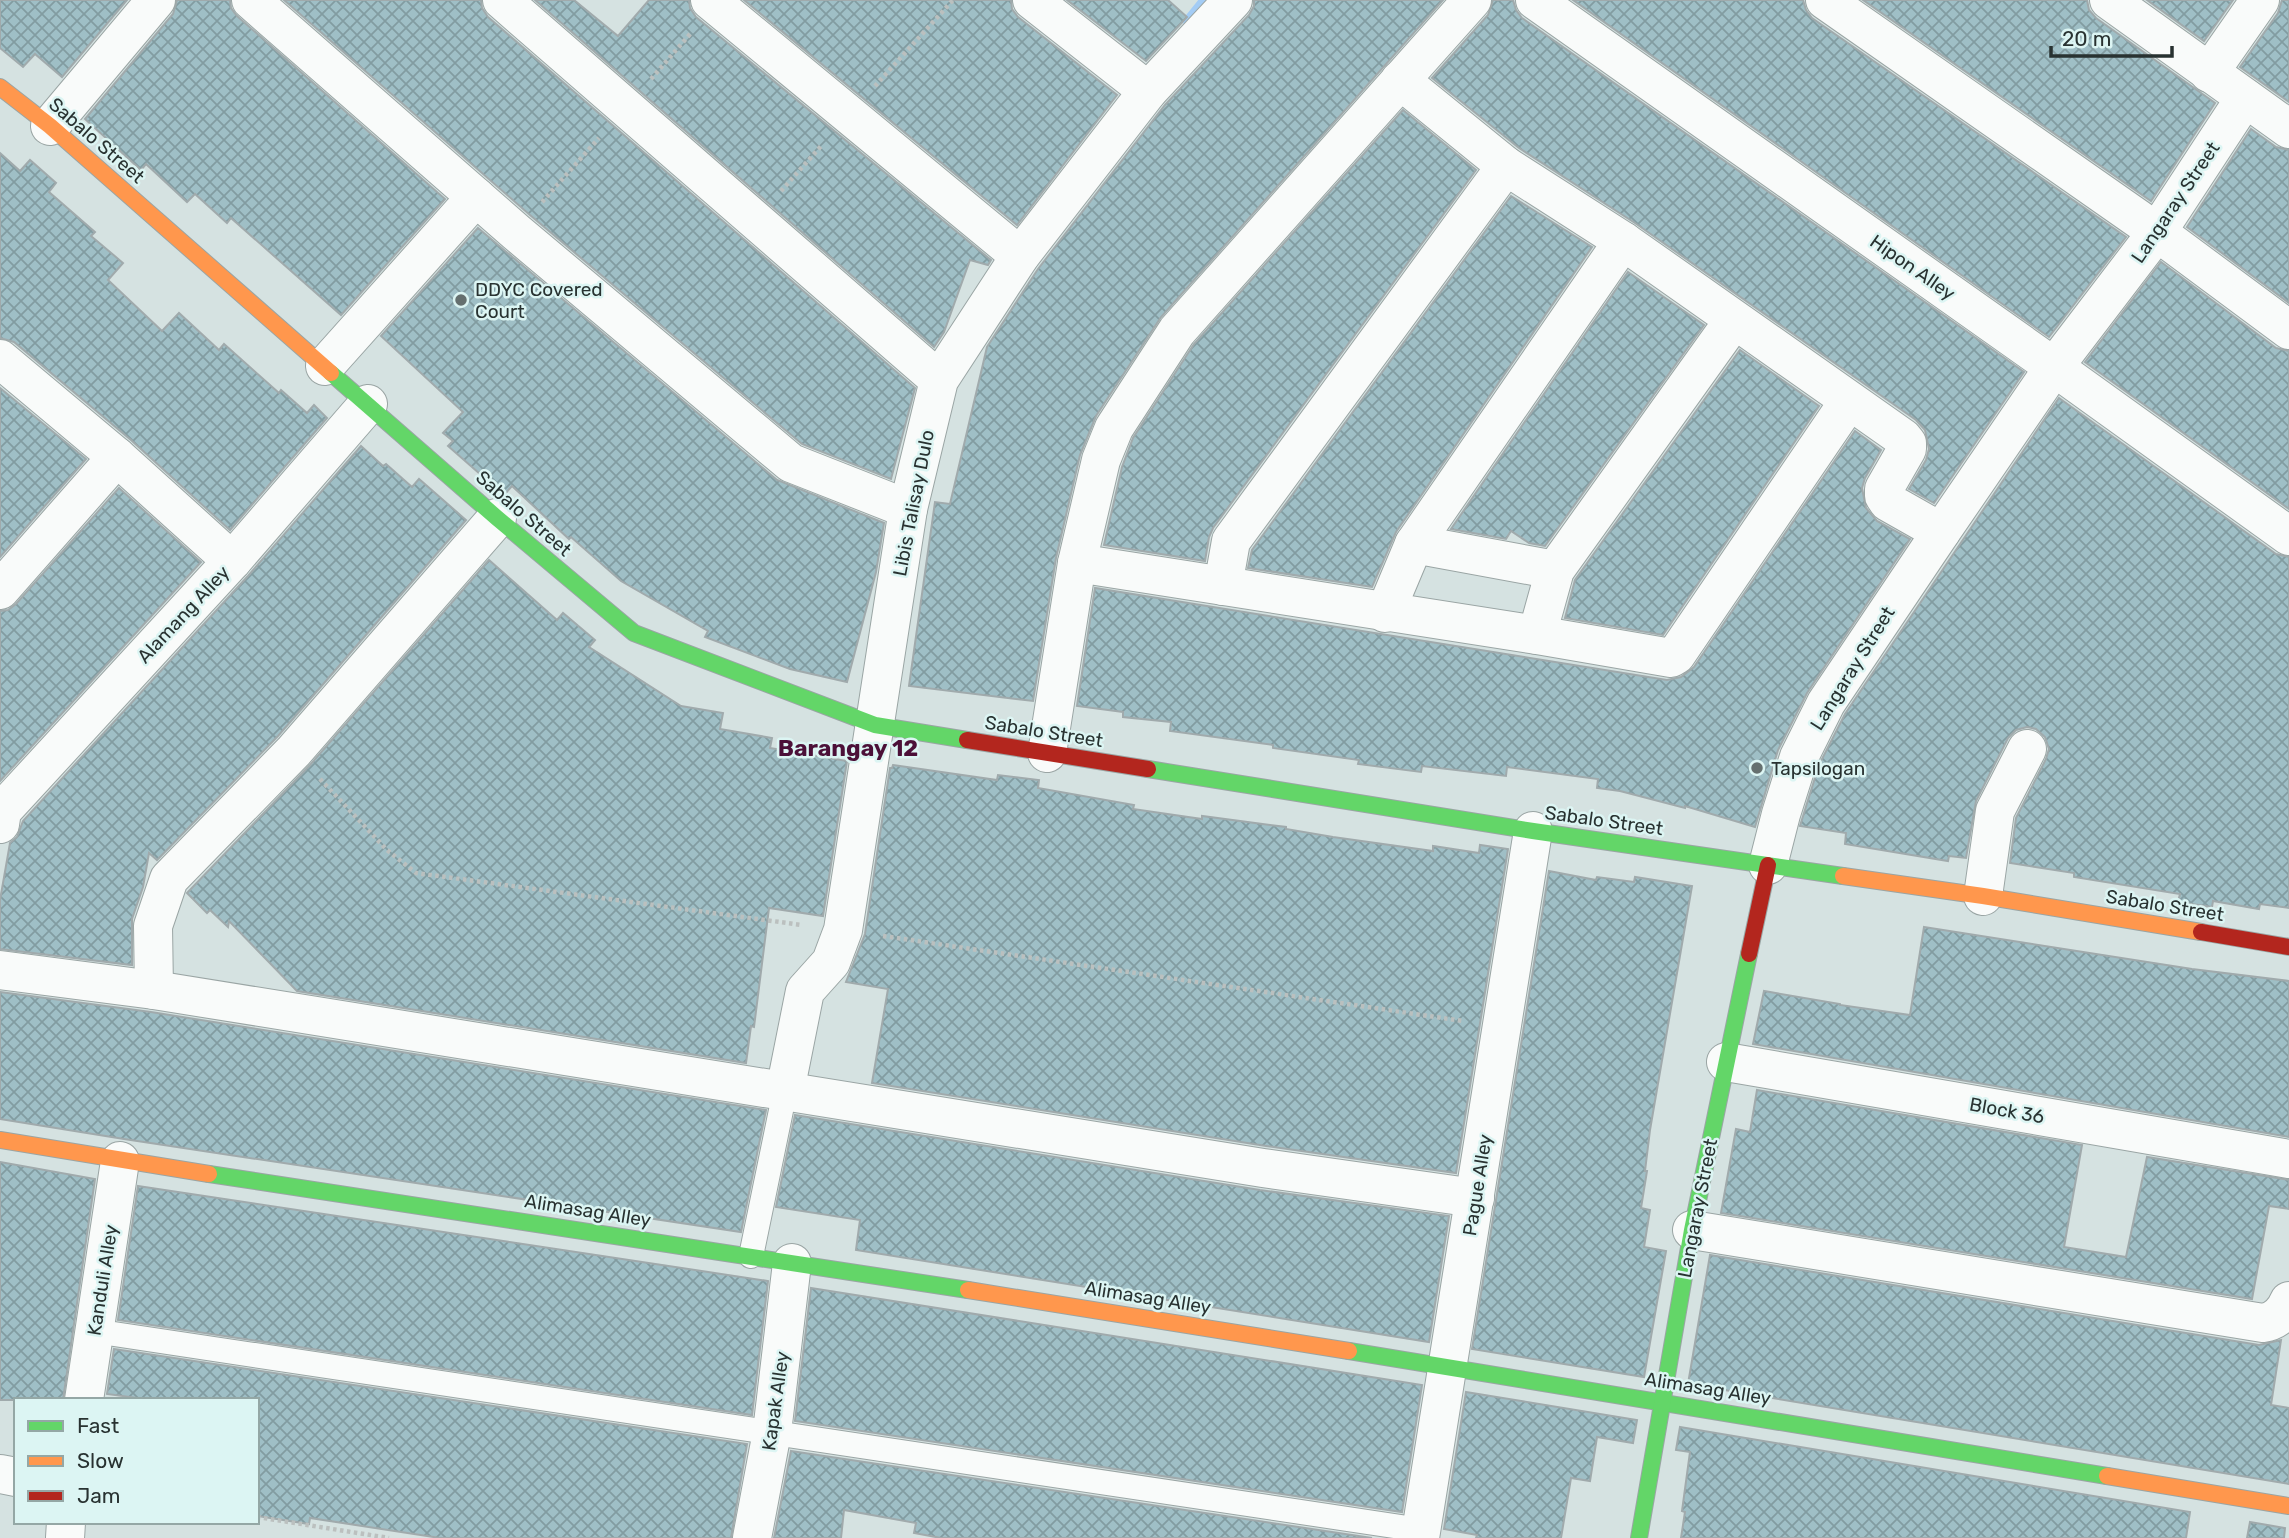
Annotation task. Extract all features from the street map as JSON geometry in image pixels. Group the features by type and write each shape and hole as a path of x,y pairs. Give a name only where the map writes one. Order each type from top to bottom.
{"street":[{"path":"50,126 156,0"},
{"path":"251,0 476,197 791,463 908,509"},
{"path":"502,0 939,380"},
{"path":"710,0 1020,256"},
{"path":"1032,0 1148,91"},
{"name":"Libis Talisay Dulo","path":"785,1091 804,991 831,962 843,930 908,509 939,380 1020,256 1148,91 1233,0"},
{"path":"1047,753 1077,563 1101,460 1114,428 1177,331 1472,0"},
{"name":"Hipon Alley","path":"1535,0 2289,536"},
{"path":"1825,0 2157,232 2289,330"},
{"path":"2109,0 2289,129"},
{"path":"2209,72 2260,0"},
{"path":"1400,80 1506,166 1623,240 1907,443 1907,449 1884,489 1884,496 1888,502 1941,532"},
{"name":"Sabalo Street","path":"0,86 50,126 497,518 634,633 875,724 1533,831 1983,896 2289,947"},
{"name":"Langaray Street","path":"1639,1538 1692,1230 1726,1062 1768,865 1799,757 1826,703 1941,532 2054,368 2157,232 2245,98"},
{"path":"1223,586 1231,541 1506,166"},
{"path":"325,366 476,197"},
{"path":"1385,612 1414,544 1623,240"},
{"path":"1537,635 1555,570 1734,320"},
{"path":"0,359 117,457 232,561"},
{"path":"1077,563 1671,658 1849,401"},
{"name":"Alamang Alley","path":"1,815 232,561 368,404"},
{"path":"0,590 117,457"},
{"path":"154,990 153,926 169,879 293,751 497,518"},
{"path":"1414,544 1555,570"},
{"path":"1983,896 1995,811 2027,750"},
{"name":"Pague Alley","path":"1420,1534 1533,831"},
{"path":"0,970 154,990 1263,1168 1475,1198"},
{"name":"Block 36","path":"1726,1062 2289,1159"},
{"name":"Alimasag Alley","path":"0,1140 120,1161 1231,1331 2289,1506"},
{"name":"Kanduli Alley","path":"84,1398 120,1161"},
{"path":"1692,1230 2263,1323 2277,1317 2286,1309 2289,1301"},
{"name":"Kapak Alley","path":"752,1538 772,1432 792,1263"}],"lane":[{"path":"751,1256 785,1091"},
{"path":"94,1331 772,1432 1420,1534"}],"path":[{"path":"259,1517 389,1538"}],"building":[{"path":"0,0 127,0 62,77 35,54 23,67 0,48"},
{"path":"177,0 230,0 231,8 237,16 445,199 341,315 231,218 227,223 195,194 187,202 146,164 141,170 85,119 173,14"},
{"path":"284,0 481,0 482,8 488,17 915,388 891,479 802,444 530,215"},
{"path":"535,0 574,0 618,36 649,0 689,0 690,8 696,17 991,260 988,265 970,260 944,332 934,347"},
{"path":"744,0 1011,0 1012,9 1018,17 1117,95 1017,225"},
{"path":"1067,0 1168,0 1187,17 1146,61"},
{"path":"1254,0 1443,0 1161,317 1096,416 1080,455 1056,558 1033,701 909,686 935,502 950,504 987,347 1038,269 1165,105 1249,15"},
{"path":"1493,0 1513,0 1522,18 2024,372 1934,503 1909,489 1926,460 1929,449 1925,430 1916,420 1635,223 1519,148 1432,78 1488,15"},
{"path":"1573,0 1803,0 1812,18 2126,237 2049,337"},
{"path":"1863,0 2087,0 2089,10 2096,18 2215,103 2151,201"},
{"path":"2147,0 2233,0 2204,41"},
{"path":"2282,0 2289,0 2289,102 2240,67 2278,13"},
{"path":"1403,110 1476,170 1213,528 1205,561 1104,545 1122,467 1133,438 1194,344"},
{"path":"2251,129 2276,147 2289,150 2289,303 2187,227"},
{"path":"0,153 20,171 30,160 56,183 49,192 95,232 91,236 123,263 108,280 162,331 179,313 219,350 224,344 279,393 281,390 307,413 314,405 327,418 230,530 131,440 14,342 0,338"},
{"path":"1511,196 1592,247 1396,532 1372,587 1248,568 1252,550"},
{"path":"478,228 777,480 884,523 876,572 847,682 790,669 705,637 708,631 621,581 571,537 569,539 512,486 504,495 448,446 453,441 443,433 463,412 381,336"},
{"path":"2161,262 2276,348 2289,351 2289,509 2085,362"},
{"path":"1628,272 1704,325 1545,546 1529,543 1511,531 1506,539 1451,529"},
{"path":"1740,350 1819,406 1663,635 1565,618 1575,580"},
{"path":"0,388 86,459 0,557"},
{"path":"2059,398 2276,554 2289,557 2289,908 2260,904 2259,909 2213,901 2212,907 2178,902 2180,894 2074,877 2074,873 2010,863 2016,818 2049,749 2045,737 2036,729 2027,727 2016,730 2008,738 1976,801 1966,858 1949,856 1948,861 1845,844 1846,833 1800,826 1819,765 1845,714"},
{"path":"1855,431 1881,450 1862,488 1866,508 1877,521 1910,539 1807,693 1778,750 1755,827 1685,806 1597,788 1598,779 1507,767 1506,776 1422,766 1421,772 1358,764 1359,760 1170,731 1171,722 1123,717 1123,712 1077,706 1095,588 1667,680 1681,677 1694,667"},
{"path":"361,446 412,487 419,479 466,520 278,736 157,860 149,853 143,887 132,919 132,965 0,949 0,900 10,843 17,837 23,821 248,576"},
{"path":"119,488 201,562 0,781 0,611 8,610 16,604"},
{"path":"489,560 557,620 563,613 595,640 589,647 681,706 723,713 720,729 772,738 770,748 847,761 823,916 769,908 754,1027 751,1026 746,1063 297,991 229,921 228,927 210,910 207,913 187,893 310,765"},
{"path":"893,765 997,780 998,775 1039,780 1038,788 1134,805 1133,809 1286,827 1333,837 1433,851 1433,846 1479,853 1480,845 1508,849 1456,1173 1266,1146 872,1083 888,989 846,982 865,934 890,768"},
{"path":"1549,871 1596,880 1597,877 1634,882 1635,877 1692,886 1650,1130 1641,1208 1650,1210 1644,1247 1666,1251 1644,1377 1472,1349"},
{"path":"1924,927 2192,969 2289,981 2289,1137 1753,1044 1764,991 1910,1015"},
{"path":"0,992 151,1012 766,1110 741,1232 0,1119"},
{"path":"1757,1090 2082,1145 2064,1247 2126,1257 2147,1157 2289,1180 2289,1209 2269,1206 2252,1299 1721,1213 1736,1129 1750,1132"},
{"path":"795,1115 1260,1190 1449,1216 1429,1342 856,1250 860,1220 776,1207"},
{"path":"0,1162 95,1179 63,1398 0,1400"},
{"path":"138,1186 768,1281 752,1415 118,1320"},
{"path":"1710,1255 2259,1345 2281,1340 2271,1405 2289,1408 2289,1484 1688,1384"},
{"path":"811,1288 1422,1385 1402,1512 795,1421"},
{"path":"114,1349 747,1444 731,1538 440,1538 310,1518 309,1524 259,1516 259,1398 137,1398 107,1394"},
{"path":"1466,1392 1637,1420 1633,1443 1597,1437 1590,1481 1571,1478 1561,1538 1476,1538 1477,1535 1444,1529"},
{"path":"1680,1427 2190,1512 2186,1538 1681,1538 1690,1452 1676,1450"},
{"path":"791,1451 1372,1538 941,1538 914,1533 916,1523 844,1510 841,1538 774,1538"},
{"path":"2250,1522 2285,1528 2284,1538 2247,1538"}],"waterway":[{"path":"1189,21 1206,0"}],"traffic: fast":[{"path":"331,373 634,633 875,725 967,740"},
{"path":"1148,769 1533,831 1843,876"},
{"path":"1639,1538 1692,1230 1749,954"},
{"path":"209,1174 968,1290"},
{"path":"1349,1351 2107,1476"}],"traffic: slow":[{"path":"0,87 50,126 331,373"},
{"path":"1843,876 2201,932"},
{"path":"0,1140 209,1174"},
{"path":"968,1290 1349,1351"},
{"path":"2107,1476 2289,1506"}],"traffic: jam":[{"path":"967,740 1148,769"},
{"path":"1749,954 1768,865"},
{"path":"2201,932 2289,947"}],"place":[{"name":"DDYC Covered Court","path":"461,300"},
{"name":"Tapsilogan","path":"1757,768"}],"district":[{"name":"Barangay 12","path":"848,748"}]}
